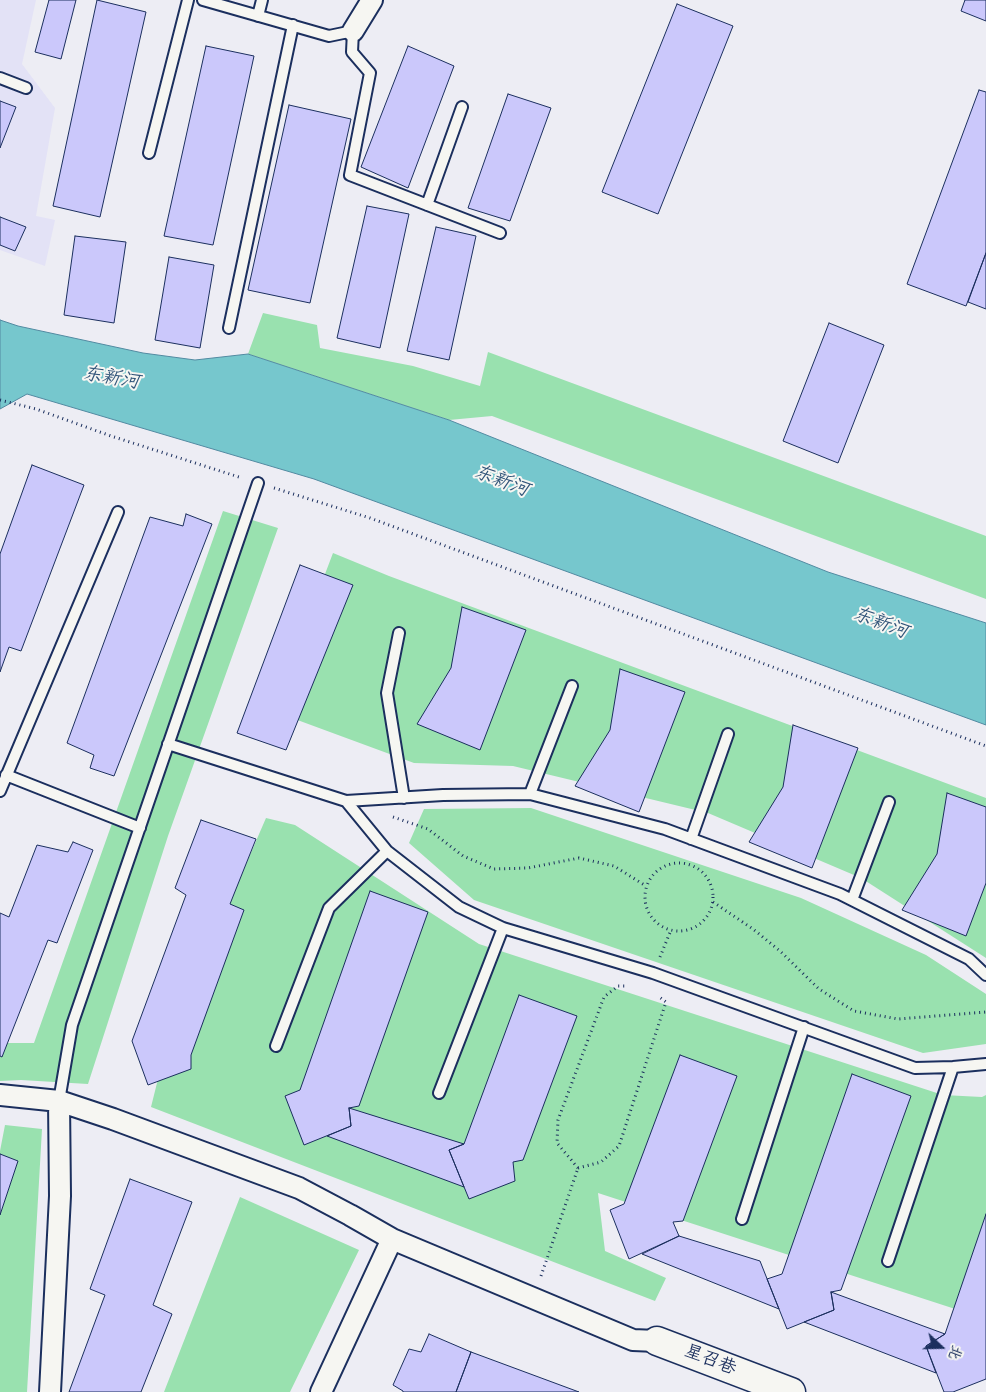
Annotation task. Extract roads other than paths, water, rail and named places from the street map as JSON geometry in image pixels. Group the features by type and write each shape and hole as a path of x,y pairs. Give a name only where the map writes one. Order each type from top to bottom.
{"street":[{"path":"353,31 372,0"},
{"path":"0,1095 58,1101 122,1122 299,1188 392,1239 633,1340 657,1341"},
{"path":"50,1392 60,1196 58,1101"},
{"path":"321,1392 392,1239"},
{"name":"星召巷","path":"657,1341 791,1392"}],"lane":[{"path":"149,154 188,0"},
{"path":"203,0 329,36 353,31 352,52 370,73 350,175 500,233"},
{"path":"258,16 262,0"},
{"path":"229,328 293,26"},
{"path":"0,78 26,88"},
{"path":"427,205 462,107"},
{"path":"58,1101 72,1025 258,483"},
{"path":"0,791 118,512"},
{"path":"399,633 387,693 404,798"},
{"path":"530,794 572,686"},
{"path":"692,839 728,734"},
{"path":"168,744 346,801 443,795 530,794 664,829 852,900 968,958 986,975"},
{"path":"6,775 140,828"},
{"path":"346,801 387,851 459,907 503,928 653,972 915,1068 986,1064"},
{"path":"852,900 889,802"},
{"path":"276,1046 329,908 387,851"},
{"path":"439,1093 503,928"},
{"path":"742,1219 804,1027"},
{"path":"888,1261 954,1067"}],"water":[{"name":"东新河","path":"0,320 18,326 143,353 195,360 248,354 449,420 828,572 986,623 986,725 314,479 27,394 0,409"}]}
